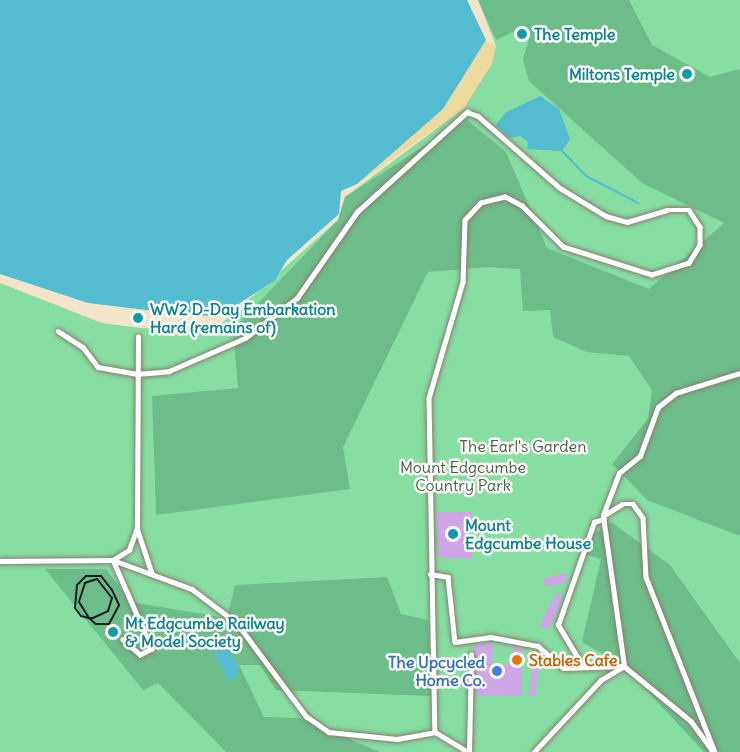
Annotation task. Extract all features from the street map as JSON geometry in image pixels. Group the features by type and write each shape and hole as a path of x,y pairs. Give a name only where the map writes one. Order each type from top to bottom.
{"lane":[{"path":"57,331 83,347 98,367 137,374 169,371 245,338 297,298 357,212 467,112 478,116 560,188 606,216 627,222 667,210 689,210 700,227 700,245 689,263 652,275 563,247 522,206 506,197 481,202 465,220 463,282 429,398 430,574 435,732"},
{"path":"138,337 137,528 153,573"},
{"path":"624,666 603,518 619,473 640,456 658,407 676,393 740,373"},
{"path":"583,668 558,625 594,522 622,504 633,504 643,518 646,577 715,752"},
{"path":"113,560 129,550 137,528"},
{"path":"113,560 152,649 140,655 123,640"},
{"path":"0,561 113,560 153,573 222,609 270,663 306,716 329,732 397,739 435,732 468,752 471,655"},
{"path":"430,574 448,577 455,642 491,637 538,646 563,668 624,666 691,721 715,752"},
{"path":"534,752 601,680 624,666"}],"green space":[{"name":"Mount Edgcumbe Country Park","path":"478,0 740,0 740,752 0,752 0,283 102,323 141,328 221,324 338,220 345,197 464,108 496,46"},
{"path":"478,0 629,0 652,45 710,77 740,69 740,536 647,500 612,464 648,419 652,390 629,356 587,352 553,337 550,310 523,311 520,269 488,267 428,272 343,447 350,489 156,515 152,396 238,388 233,329 338,220 345,197 466,119 506,152 547,248 649,289 724,223 642,183 529,81 523,59 530,35 525,26 496,40"},
{"path":"611,522 670,565 740,663 740,752 704,752 624,666 582,642 601,559 587,555 586,539"},
{"path":"45,569 106,569 131,602 227,618 235,585 387,577 401,614 428,620 431,696 276,690 260,665 239,665 264,717 299,718 380,752 226,752 158,683 143,690"}],"sand":[{"path":"478,38 496,46 492,64 464,108 357,184 349,176"}],"water":[{"path":"0,0 467,0 486,40 443,109 357,184 341,191 339,214 287,260 275,280 222,315 196,316 88,303 0,274"},
{"path":"540,96 559,109 570,139 562,151 527,149 528,142 520,136 509,138 496,125 505,113"},
{"path":"219,649 229,650 237,665 237,677 229,681 214,654"}],"building":[{"name":"Mount Edgcumbe House","path":"436,512 472,512 467,548 472,549 472,559 438,557"},
{"path":"566,573 568,582 546,587 544,578"},
{"path":"557,592 563,596 549,629 539,626"},
{"path":"474,644 493,644 492,664 512,664 513,646 522,648 522,696 476,695"},
{"path":"535,653 541,655 535,696 528,696"}],"waterway":[{"path":"562,151 586,176 638,203"}],"railway":[{"path":"112,590 101,576 86,576 77,585 75,608 81,616 89,618 108,611 112,598 97,579 85,583 79,602 89,618 96,624 109,624 119,605 112,590"}],"place":[{"name":"The Temple","path":"522,34"},
{"name":"Miltons Temple","path":"687,74"},
{"name":"WW2 D-Day Embarkation Hard (remains of)","path":"138,318"},
{"name":"Mount Edgcumbe House","path":"453,534"},
{"name":"Mt Edgcumbe Railway & Model Society","path":"113,632"},
{"name":"Stables Cafe","path":"517,660"},
{"name":"The Upcycled Home Co.","path":"497,671"}],"park label":[{"name":"The Earl's Garden","path":"523,446"}]}
